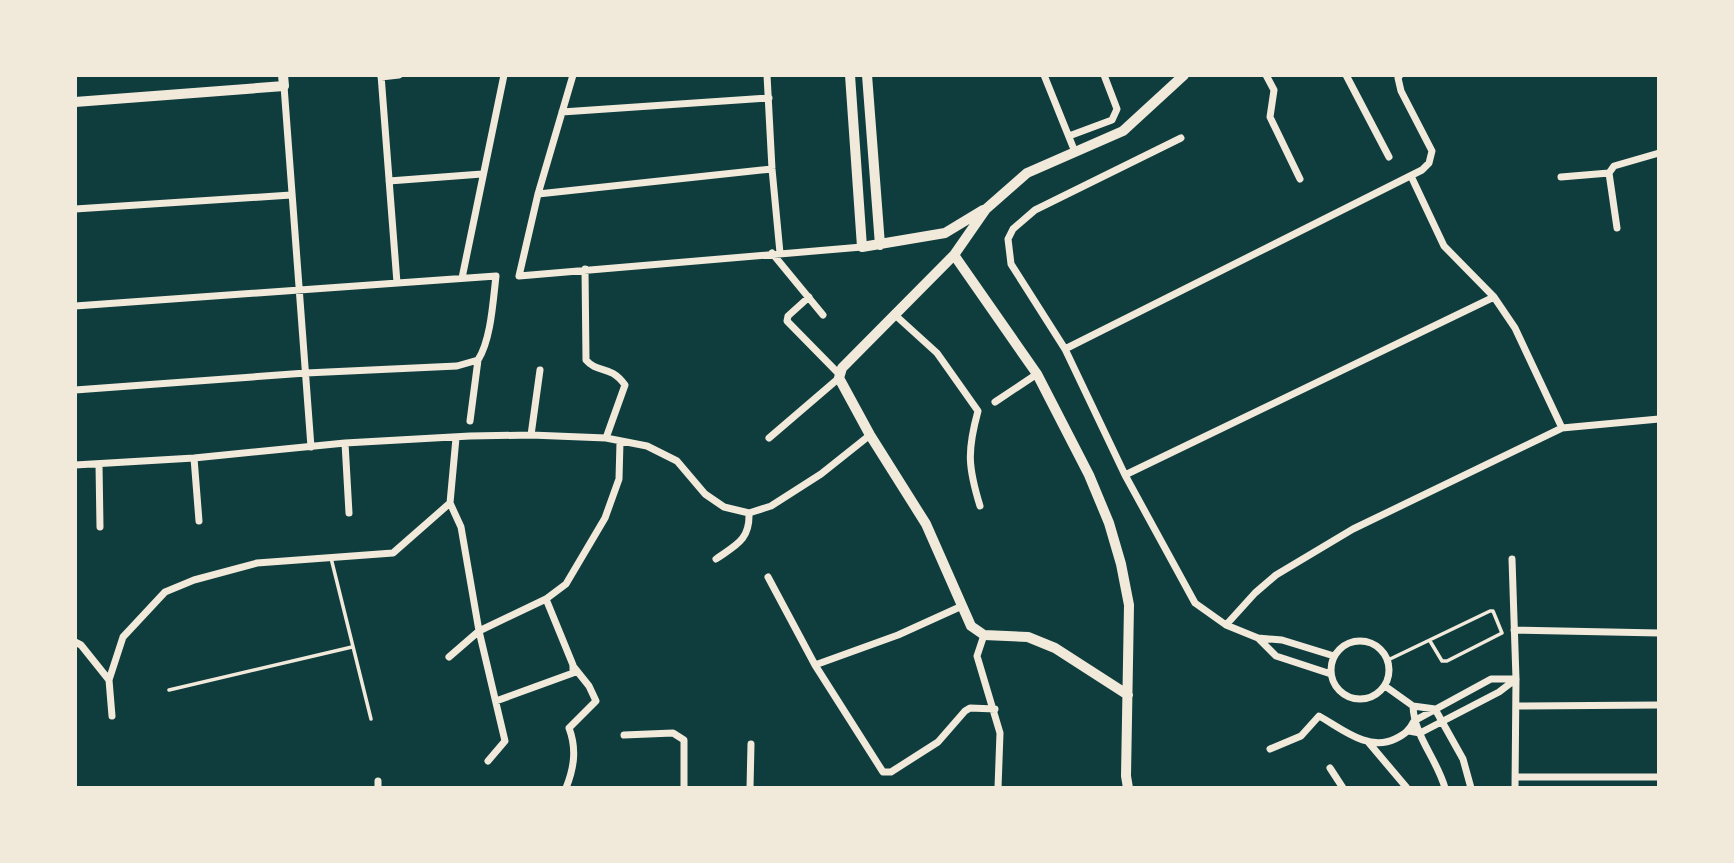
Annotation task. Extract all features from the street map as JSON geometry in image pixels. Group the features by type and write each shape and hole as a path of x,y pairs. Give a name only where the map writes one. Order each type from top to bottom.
{"street":[{"path":"397,283 381,76 399,75"},
{"path":"462,278 504,75"},
{"path":"573,75 538,194 519,275 862,247 945,233 986,209 1027,173 1123,131 1184,75"},
{"path":"767,75 776,253 823,315"},
{"path":"850,75 862,247"},
{"path":"867,75 880,245"},
{"path":"1044,75 1075,152"},
{"path":"1069,136 1112,120 1117,109 1104,75"},
{"path":"1266,75 1274,90 1270,117 1300,179"},
{"path":"1346,75 1389,157"},
{"path":"1065,349 1422,170 1429,163 1432,151 1401,91 1398,78 1400,75"},
{"path":"75,102 283,81 311,447"},
{"path":"562,112 769,98"},
{"path":"1181,138 1035,210 1013,229 1008,239 1011,264 1065,349 1125,475 1195,603 1226,625 1258,638 1282,640 1334,656"},
{"path":"1617,228 1609,173 1614,166 1659,153"},
{"path":"538,194 772,169"},
{"path":"1561,177 1609,173"},
{"path":"389,181 482,174"},
{"path":"1411,176 1444,246 1494,297 1515,328 1562,428"},
{"path":"75,209 291,195"},
{"path":"769,438 840,377 842,368 954,254 986,209"},
{"path":"954,254 1037,374 1090,475 1109,523 1129,606 1128,788"},
{"path":"585,269 586,360 591,365 616,373 625,385 606,438"},
{"path":"75,306 496,276 483,353 478,360 470,421"},
{"path":"809,297 788,316 788,321 840,377 870,435 926,524 971,625 984,635 1028,636 1055,648 1128,695"},
{"path":"1125,475 1494,297"},
{"path":"894,314 937,353 978,411 969,443 971,474 981,506"},
{"path":"75,390 306,373 457,366 478,360"},
{"path":"531,435 540,370"},
{"path":"995,402 1037,374"},
{"path":"1226,625 1255,593 1276,575 1343,535 1562,428 1659,419"},
{"path":"75,465 194,458 345,443 531,435 606,438 647,446 677,461 705,494 724,507 749,513 771,506 821,474 870,435"},
{"path":"456,438 450,503 461,527 479,631 505,741 488,761"},
{"path":"449,657 479,631 546,600 566,584 605,518 619,479 621,442"},
{"path":"345,443 349,513"},
{"path":"194,458 199,521"},
{"path":"99,464 100,527"},
{"path":"112,716 109,681 123,637 165,592 194,580 257,563 393,553 450,503"},
{"path":"716,559 742,541 750,527 749,513"},
{"path":"1512,559 1516,679 1515,788"},
{"path":"768,577 815,665 883,772 891,772 938,742 970,708 995,709"},
{"path":"546,600 573,665 589,686 596,701 569,728 574,741 573,771 566,788"},
{"path":"815,665 898,635 962,606"},
{"path":"1514,630 1659,633"},
{"path":"984,635 977,656 1000,733 998,788"},
{"path":"1258,638 1276,656 1331,674"},
{"path":"1356,641 1369,642 1381,649 1388,660 1389,673 1385,686 1374,696 1361,699 1347,696 1336,687 1331,674 1334,656 1343,646 1356,641"},
{"path":"75,642 81,645 109,681"},
{"path":"496,701 569,676 573,673 573,665"},
{"path":"1368,743 1391,741 1409,731 1414,721 1491,679 1516,679"},
{"path":"1409,731 1420,733 1499,692 1516,679"},
{"path":"1385,686 1413,706 1435,709 1462,758 1471,788"},
{"path":"1516,706 1659,705"},
{"path":"1413,706 1414,721 1440,770 1445,788"},
{"path":"1270,749 1301,736 1319,716 1368,743 1407,788"},
{"path":"624,735 673,733 684,740 684,788"},
{"path":"750,788 751,744"},
{"path":"1330,768 1343,788"},
{"path":"1515,778 1659,777"}],"lane":[{"path":"330,556 371,719"},
{"path":"1388,660 1490,611 1493,611 1502,633 1447,662 1442,660 1430,641"},
{"path":"169,690 352,647"}]}
